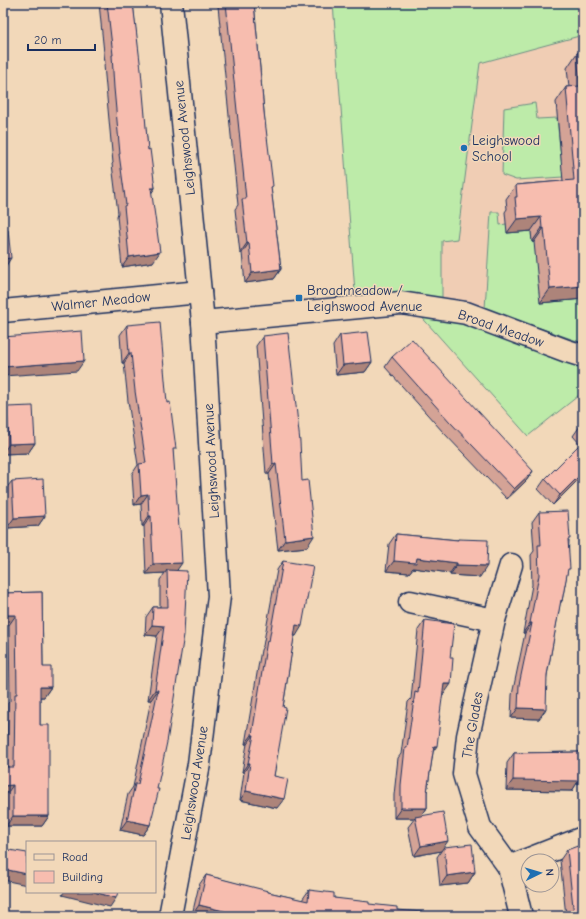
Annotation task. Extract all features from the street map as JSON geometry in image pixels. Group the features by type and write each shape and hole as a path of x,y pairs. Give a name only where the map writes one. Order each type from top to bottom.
{"street":[{"name":"Leighswood Avenue","path":"170,916 199,764 219,596 203,322 171,3"},
{"name":"Walmer Meadow","path":"3,311 200,292"},
{"name":"Broad Meadow","path":"203,322 401,304 466,313 583,356"},
{"name":"The Glades","path":"510,564 494,620 468,736 464,774 480,827 509,867 521,916"},
{"path":"410,602 494,620"},
{"path":"509,867 583,838"}],"shaded area":[{"name":"Leighswood School","path":"333,3 583,3 583,343 464,302 397,293 355,292"}],"green space":[{"path":"333,3 583,3 583,35 480,63 457,239 442,241 442,299 397,293 355,292"},
{"path":"535,103 537,119 557,118 563,177 516,180 502,175 504,108"},
{"path":"491,212 499,212 500,225 506,224 531,231 532,242 574,239 583,299 583,343 485,309"},
{"path":"418,313 462,318 583,363 583,392 528,436"}],"building":[{"path":"107,3 133,3 148,150 150,149 155,188 151,188 160,252 129,257 124,206 126,205 119,154 113,55"},
{"path":"226,3 254,3 264,112 273,186 271,187 281,269 252,273 242,199 246,199"},
{"path":"577,53 583,53 583,286 550,289 544,228 542,228 541,217 517,219 515,197 517,197 516,185 574,180 566,87 580,86"},
{"path":"3,230 8,230 11,258 3,259"},
{"path":"160,322 167,403 170,402 176,449 173,449 182,563 153,564 151,516 149,516 148,494 141,495 139,464 146,463 131,353 129,353 127,325"},
{"path":"82,331 84,361 3,367 3,337"},
{"path":"368,332 372,362 343,365 340,335"},
{"path":"288,333 300,442 302,481 308,480 314,536 285,540 276,464 273,464 263,336"},
{"path":"412,339 533,471 514,489 450,422 392,357"},
{"path":"33,406 35,443 9,444 7,407"},
{"path":"580,444 583,447 583,472 560,495 545,479"},
{"path":"43,479 45,516 14,518 12,481"},
{"path":"568,511 570,569 568,569 562,601 561,600 547,675 546,709 518,708 519,685 532,623 530,623 539,575 538,545 541,545 539,512"},
{"path":"396,534 458,540 488,540 487,566 457,565 457,563 417,558 416,563 394,561"},
{"path":"283,561 313,566 302,626 296,625 283,707 286,708 274,776 288,779 284,799 246,791 250,763 248,763 254,735 252,735 267,640 269,641"},
{"path":"167,570 187,571 184,635 167,742 157,789 159,789 150,825 127,820 135,784 138,784 158,690 155,690 164,626 152,625 153,607 168,607"},
{"path":"42,592 43,667 51,667 51,687 40,687 40,725 49,725 49,816 13,816 13,785 3,786 3,767 14,767 15,694 17,694 16,615 3,615 3,593"},
{"path":"425,620 454,624 450,658 453,658 451,684 444,684 437,746 434,746 427,792 427,808 401,808 401,785 405,748 407,748 415,692 418,693"},
{"path":"583,752 583,773 579,773 579,781 513,780 514,753"},
{"path":"443,812 448,841 421,846 415,817"},
{"path":"472,844 475,872 447,876 444,847"},
{"path":"583,844 583,916 574,916 567,850"},
{"path":"3,849 26,853 26,874 3,869"},
{"path":"206,875 308,901 309,890 334,893 334,898 397,907 397,910 423,912 423,916 244,916 199,905"},
{"path":"98,893 118,893 116,898"}],"place":[{"name":"Leighswood School","path":"464,148"},
{"name":"Broadmeadow / Leighswood Avenue","path":"299,298"}]}
